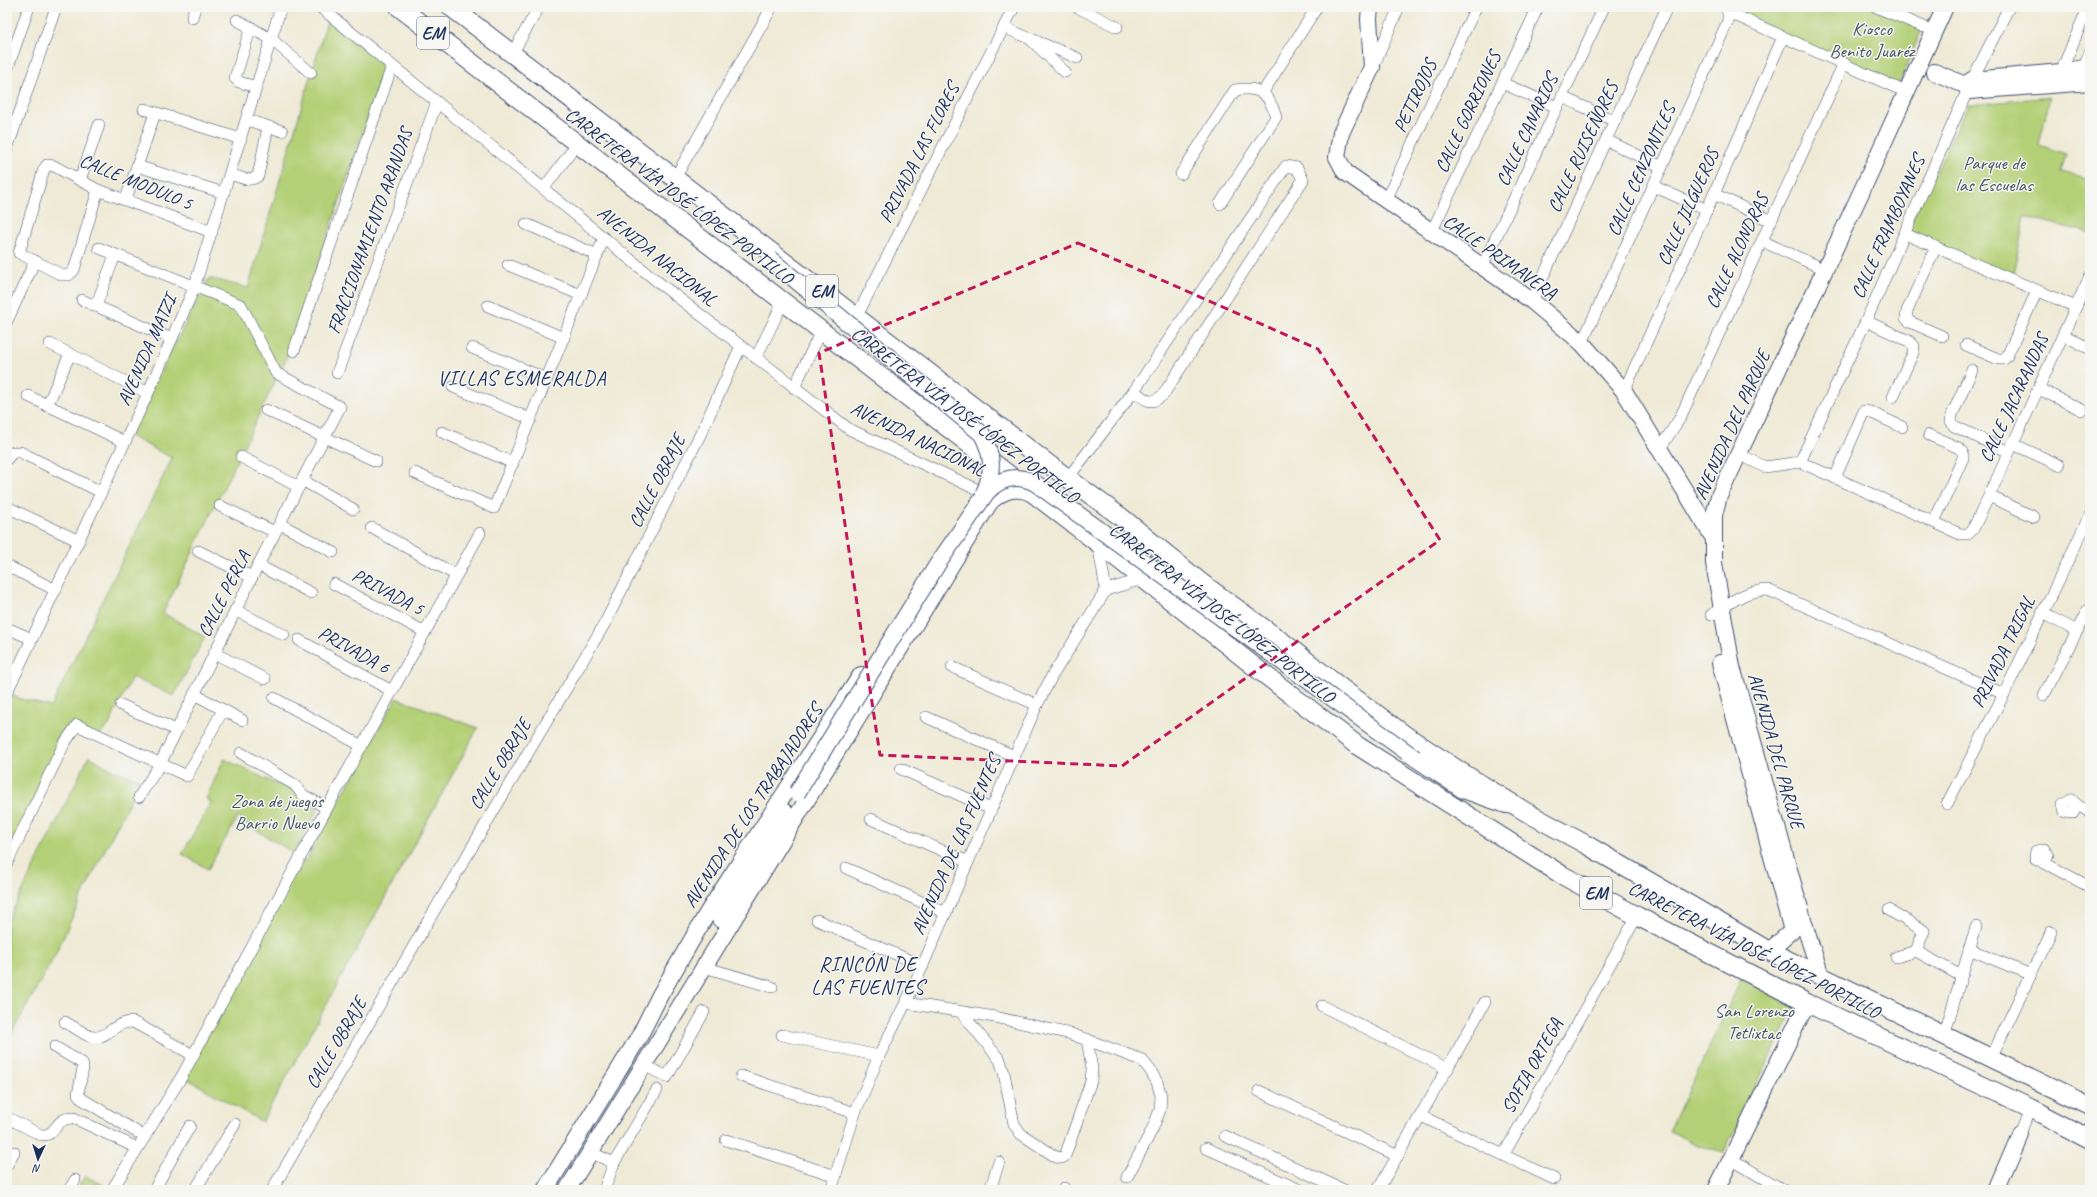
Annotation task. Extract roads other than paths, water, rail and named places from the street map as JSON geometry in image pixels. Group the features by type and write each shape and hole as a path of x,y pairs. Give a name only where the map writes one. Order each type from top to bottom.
{"main road":[{"name":"CARRETERA VÍA JOSÉ LÓPEZ PORTILLO","path":"399,7 1098,543 1358,746 1562,875 1637,916 1807,1003 2030,1108 2090,1139"},
{"name":"CARRETERA VÍA JOSÉ LÓPEZ PORTILLO","path":"452,7 1121,517 1199,581 1284,643 1350,695 1405,735 1526,812 1585,844 1769,951 2090,1106"},
{"name":"CALLE PRIMAVERA","path":"1370,7 1368,19 1372,67 1341,133 1337,157 1345,172 1431,233 1532,301 1582,343 1624,391 1713,537"},
{"name":"AVENIDA DEL PARQUE","path":"1769,951 1792,931 1721,670 1716,612 1713,537 1714,515 1719,496 1928,30 1933,7"},
{"name":"AVENIDA DEL PARQUE","path":"1928,30 1945,7"},
{"path":"1928,30 1934,72"},
{"path":"1902,90 1934,72 1969,85 2088,73"},
{"path":"1969,85 2061,72 2088,73"},
{"name":"AVENIDA DEL PARQUE","path":"1821,976 1806,930 1703,564 1703,521 1709,493 1815,265 1902,90"},
{"path":"705,201 770,259 970,423 982,434 989,448 992,464 991,479 983,496 833,747 800,810"},
{"name":"AVENIDA DE LOS TRABAJADORES","path":"545,1190 639,1037 660,995 708,912 979,490 983,477 982,465 978,455 971,446"},
{"path":"639,1037 670,1004 937,565 987,492 993,485 1003,479 1022,478 1035,483 1415,758 1463,790 1526,812"},
{"name":"AVENIDA DE LOS TRABAJADORES","path":"567,1190 990,502 1007,490 1018,489 1028,491 1038,497"},
{"path":"1716,1190 1807,1003"},
{"path":"1996,1190 2020,1134"}],"street":[{"path":"7,70 29,7"},
{"path":"7,149 56,7"},
{"name":"AVENIDA MATZI","path":"7,692 12,670 32,639 56,590 148,393 194,288 281,7"},
{"name":"AVENIDA NACIONAL","path":"320,7 663,286 849,429 994,498"},
{"path":"512,54 539,7"},
{"path":"675,178 772,7"},
{"name":"PRIVADA LAS FLORES","path":"856,316 1014,7"},
{"path":"1077,7 1117,27"},
{"path":"1263,92 1317,7"},
{"path":"1372,67 1399,7"},
{"name":"CALLE CANARIOS","path":"1482,267 1604,7"},
{"name":"CALLE RUISEÑORES","path":"1532,301 1667,7"},
{"path":"1876,7 1928,30"},
{"name":"CALLE FRAMBOYANES","path":"1800,462 1866,321 1969,85 2009,7"},
{"path":"2061,72 2088,7"},
{"name":"PETIROJOS","path":"1386,200 1472,8"},
{"name":"CALLE GORRIONES","path":"1431,233 1502,83 1534,8"},
{"path":"1726,9 1783,37 1902,90"},
{"name":"CALLE CENZONTLES","path":"1582,343 1728,21 1726,9"},
{"path":"237,20 271,39 311,73"},
{"path":"251,27 235,78 239,82 257,87"},
{"path":"1004,27 1031,40 1065,72"},
{"name":"CALLE JILGUEROS","path":"1624,391 1707,210 1783,37"},
{"path":"1031,40 1039,41 1077,58"},
{"path":"2088,73 2090,52"},
{"name":"CALLE ALONDRAS","path":"1659,450 1680,418 1844,63"},
{"path":"294,351 392,66"},
{"path":"1502,83 1615,121"},
{"path":"1180,174 1235,90 1246,88 1263,92 1272,103 1276,117 1220,204"},
{"name":"FRACCIONAMIENTO ARANDAS","path":"337,373 437,102"},
{"path":"126,199 137,166 150,111 241,139"},
{"path":"247,120 282,132"},
{"path":"80,180 99,125"},
{"path":"230,174 248,180 254,179 258,176 268,127"},
{"path":"1606,140 1662,167"},
{"path":"544,188 577,144"},
{"name":"CALLE MODULO 5","path":"35,261 19,253 44,169 47,165 54,166 98,190 126,199 212,232"},
{"path":"137,166 224,193"},
{"path":"1068,478 1134,391 1286,166 1296,168 1303,180 1163,395 1156,401 1148,401 1134,391"},
{"path":"1653,186 1707,210"},
{"path":"7,321 35,261 62,275 69,275 74,270 98,190"},
{"path":"1714,194 1771,221"},
{"path":"526,224 597,255"},
{"path":"1904,234 2076,308"},
{"path":"415,473 494,508 604,238"},
{"path":"1762,241 1815,265"},
{"path":"99,248 194,288"},
{"path":"1936,248 1907,311 1906,318 1910,322 1942,336"},
{"path":"96,306 115,255"},
{"path":"508,265 581,295"},
{"name":"CALLE JACARANDAS","path":"1934,522 1960,534 1968,534 1973,529 2089,279"},
{"name":"CALLE PERLA","path":"139,797 160,764 235,610 340,407 276,373 241,305 194,288"},
{"path":"1966,345 1998,359 2004,359 2007,356 2037,291"},
{"path":"82,300 172,339"},
{"path":"756,358 783,302"},
{"path":"488,306 564,338"},
{"path":"1866,321 1909,341 1914,346 1913,353 1893,397"},
{"path":"794,388 821,331"},
{"path":"2064,335 2090,349"},
{"path":"50,344 148,393"},
{"name":"CALLE OBRAJE","path":"272,1190 427,923 605,623 701,433 741,346"},
{"path":"472,348 547,379"},
{"path":"47,406 70,354"},
{"path":"1972,370 1952,415 1951,421 1954,426 2059,465"},
{"path":"453,387 531,419"},
{"path":"2039,389 2082,410"},
{"path":"28,396 125,442"},
{"path":"266,410 325,436 376,461"},
{"path":"1835,478 1864,411 1870,412 1902,427"},
{"path":"442,432 513,463"},
{"path":"1739,454 1765,467 1800,462 1934,522 1963,458 1963,452 1959,448 1929,435"},
{"path":"7,459 13,452 20,452 101,492"},
{"path":"241,457 301,483 353,509"},
{"path":"1989,496 2034,517"},
{"path":"220,506 277,528 332,552"},
{"path":"7,508 78,541"},
{"name":"PRIVADA TRIGAL","path":"1948,804 2004,694 2090,515"},
{"path":"372,528 456,575"},
{"path":"112,1190 193,1055 327,808 480,533"},
{"path":"1098,543 1106,590 1143,579"},
{"path":"198,551 252,577"},
{"path":"258,565 311,592"},
{"path":"7,566 56,590"},
{"name":"PRIVADA 5","path":"334,584 425,632"},
{"name":"AVENIDA DE LAS FUENTES","path":"832,1190 854,1113 879,1056 923,966 1036,705 1052,676 1106,590"},
{"path":"1716,612 1739,597 1753,591 1768,590 2004,694"},
{"path":"235,610 284,635"},
{"path":"2044,695 2087,610"},
{"path":"2042,613 2077,630"},
{"path":"7,628 32,639"},
{"name":"PRIVADA 6","path":"299,640 392,691"},
{"path":"214,654 265,679"},
{"path":"952,667 1036,705"},
{"path":"194,694 242,720"},
{"path":"274,698 362,746"},
{"path":"121,705 176,730"},
{"path":"7,863 64,744 77,725 187,776 223,710"},
{"path":"926,717 1014,756"},
{"path":"241,752 294,785 303,795 327,808"},
{"path":"901,770 991,809"},
{"path":"2077,805 2090,812"},
{"path":"871,818 968,862"},
{"path":"2044,862 2090,887"},
{"path":"846,868 946,913"},
{"path":"1889,910 1924,931 1916,951"},
{"name":"SOFIA ORTEGA","path":"1504,1154 1637,916"},
{"path":"818,920 923,966"},
{"path":"1944,1036 1976,927"},
{"path":"1991,1058 2051,932"},
{"path":"1969,949 2031,975"},
{"path":"1896,957 1916,951 1961,976"},
{"path":"704,967 772,987"},
{"path":"906,1002 1071,1034 1142,1060 1157,1082 1161,1096 1160,1110 1152,1130 1127,1177"},
{"path":"1378,1190 1485,1002"},
{"path":"1322,1006 1448,1069"},
{"path":"644,1065 667,1077 704,1012"},
{"path":"961,1012 1000,1060 1014,1124 1021,1134 1056,1157 1062,1158 1065,1156 1091,1081 1092,1069 1087,1039"},
{"path":"66,1022 88,1036 99,1037 108,1033 124,1021 133,1022 193,1055"},
{"path":"782,1035 879,1056"},
{"path":"55,1047 82,1063 82,1076 78,1088 78,1094 82,1099 145,1137"},
{"path":"741,1076 854,1113"},
{"path":"604,1190 614,1163 657,1090"},
{"path":"1259,1091 1398,1156"},
{"path":"2020,1134 2030,1108"},
{"path":"1421,1116 1554,1179"},
{"path":"10,1119 41,1135 46,1136 52,1133 59,1121 66,1118 74,1118 138,1148"},
{"path":"194,1190 235,1124"},
{"path":"154,1190 190,1126"},
{"path":"1225,1136 1344,1190"},
{"path":"726,1140 836,1176"},
{"path":"1206,1148 1300,1190"},
{"path":"7,1165 14,1152"},
{"path":"590,1152 614,1163"},
{"path":"1731,1159 1783,1190"},
{"path":"990,1190 999,1162"}],"district":[{"name":"VILLAS ESMERALDA","path":"522,378"},
{"name":"RINCÓN DE LAS FUENTES","path":"868,976"}],"park label":[{"name":"Kiosco Benito Juaréz","path":"1872,40"},
{"name":"Parque de las Escuelas","path":"1994,174"},
{"name":"Zona de juegos Barrio Nuevo","path":"277,812"},
{"name":"San Lorenzo Tetlixtac","path":"1754,1022"}]}
